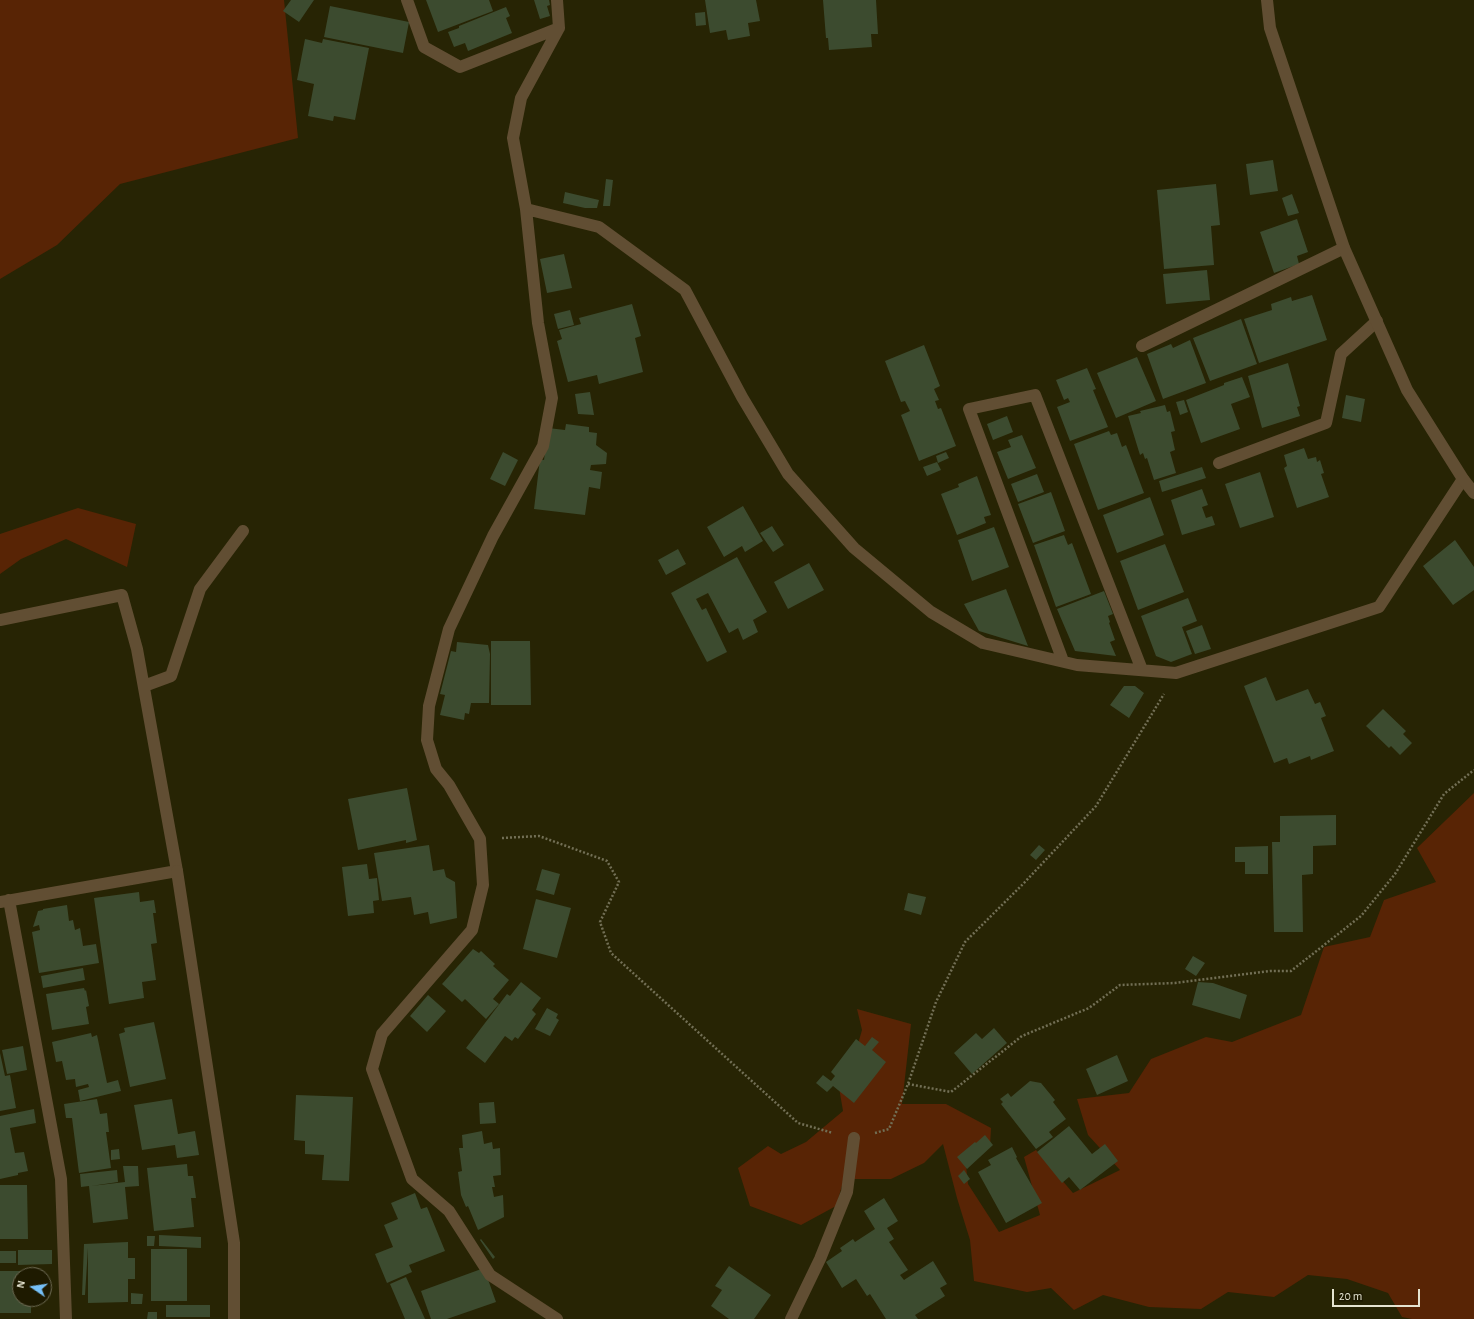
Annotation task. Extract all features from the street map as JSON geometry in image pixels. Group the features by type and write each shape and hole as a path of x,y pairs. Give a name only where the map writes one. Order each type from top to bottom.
{"street":[{"path":"407,0 424,47 460,67 559,28"},
{"path":"557,0 559,28 521,98 512,138 526,209 538,323 552,398 543,446 492,536 449,629 429,706 427,740 436,769 449,785 480,839 483,885 472,930 382,1034 372,1069 412,1179 449,1211 490,1275 557,1319"},
{"path":"1267,0 1270,28 1344,248 1407,390 1463,479 1474,493"},
{"path":"526,209 599,227 685,290 742,397 788,474 854,548 931,612 983,643 1077,665 1176,673 1379,607 1463,479"},
{"path":"1142,346 1344,248"},
{"path":"1219,463 1326,423 1341,354 1376,321"},
{"path":"1063,661 969,409 1034,395 1142,670"},
{"path":"144,686 171,676 200,589 243,531"},
{"path":"0,620 122,595 137,649 177,871 234,1243 234,1319"},
{"path":"66,1319 62,1179 5,901 177,871"},
{"path":"791,1319 820,1259 847,1192 854,1138"}],"path":[{"path":"480,839 538,836 607,861 619,882 600,922 611,953 798,1123 854,1138 889,1129 908,1084 936,1002 965,942 1024,883 1096,806 1176,673"},
{"path":"908,1084 951,1092 1022,1036 1089,1008 1120,985 1175,983 1270,971 1291,971 1361,916 1395,874 1444,794 1474,770"}],"shaded area":[{"path":"0,0 284,0 298,138 120,184 57,245 0,279"},
{"path":"78,508 136,524 127,567 66,539 21,559 0,574 0,534"},
{"path":"1474,793 1474,1319 1412,1319 1402,1317 1388,1293 1347,1279 1308,1275 1274,1297 1228,1292 1201,1309 1149,1307 1103,1295 1074,1310 1051,1288 1027,1292 974,1281 970,1240 943,1144 924,1163 891,1179 844,1179 836,1206 801,1225 750,1206 738,1168 768,1146 781,1154 806,1142 843,1111 836,1070 851,1068 862,1030 857,1009 911,1024 902,1104 946,1104 991,1128 990,1146 965,1156 968,1184 999,1232 1040,1215 1024,1157 1036,1150 1073,1193 1120,1170 1088,1135 1077,1099 1129,1093 1151,1059 1206,1037 1232,1042 1301,1015 1324,947 1370,937 1384,900 1436,882 1417,848"}],"building":[{"path":"291,0 314,0 299,22 283,11"},
{"path":"426,0 489,0 493,11 438,32"},
{"path":"534,0 549,0 550,5 547,6 550,16 540,19"},
{"path":"705,0 756,0 760,21 748,23 750,36 728,40 726,30 710,33"},
{"path":"823,0 876,0 878,34 871,34 872,47 829,50 828,38 826,38"},
{"path":"330,6 409,22 403,53 324,37"},
{"path":"506,7 510,16 506,18 512,33 468,51 465,43 454,47 448,32"},
{"path":"705,12 706,25 696,26 695,13"},
{"path":"305,39 322,43 323,39 369,48 355,120 334,116 333,121 308,116 314,84 297,80"},
{"path":"1273,160 1278,191 1250,195 1246,164"},
{"path":"606,179 613,180 610,206 603,206"},
{"path":"1216,184 1220,225 1211,226 1214,265 1164,269 1157,190"},
{"path":"565,192 599,200 597,208 585,208 563,203"},
{"path":"1292,194 1299,213 1288,216 1282,198"},
{"path":"1297,219 1308,252 1297,256 1299,264 1274,273 1260,232"},
{"path":"564,254 572,288 547,293 540,259"},
{"path":"1207,270 1210,300 1166,304 1163,274"},
{"path":"1312,295 1327,340 1259,363 1244,319 1272,310 1271,304 1291,297 1292,301"},
{"path":"632,304 641,336 635,338 643,372 599,384 597,375 568,382 557,341 562,339 559,330 581,324 579,318"},
{"path":"570,310 574,325 558,329 554,314"},
{"path":"1241,319 1257,364 1210,381 1193,338"},
{"path":"1190,340 1206,383 1163,399 1147,354 1171,344 1173,348"},
{"path":"924,345 940,386 934,389 939,400 935,401 938,409 941,408 956,446 919,461 901,415 910,411 905,401 901,402 885,361"},
{"path":"1137,357 1156,401 1116,418 1097,373"},
{"path":"1288,363 1300,406 1297,407 1300,416 1262,428 1248,376"},
{"path":"1087,368 1096,389 1093,390 1108,427 1070,441 1057,407 1070,402 1068,398 1064,400 1056,380"},
{"path":"1242,377 1250,397 1231,404 1240,429 1201,443 1186,400 1224,385 1224,383"},
{"path":"590,392 594,415 578,414 575,394"},
{"path":"1346,395 1365,399 1361,422 1342,418"},
{"path":"1184,400 1188,412 1180,415 1176,402"},
{"path":"1165,405 1167,412 1170,411 1175,431 1171,432 1175,450 1170,452 1176,473 1154,480 1147,458 1145,459 1143,453 1140,455 1128,416 1141,413 1140,411"},
{"path":"1007,416 1013,432 993,440 987,424"},
{"path":"566,424 589,427 589,432 597,433 596,445 607,453 606,464 591,465 590,470 602,472 600,489 589,487 585,515 534,509 540,459 544,460 548,428 565,430"},
{"path":"1109,431 1111,435 1117,433 1122,447 1126,445 1144,493 1098,510 1074,444"},
{"path":"1022,435 1036,468 1008,479 997,452 1011,447 1008,440"},
{"path":"1304,448 1308,459 1316,457 1317,462 1320,460 1324,473 1321,474 1329,497 1297,508 1284,468 1287,466 1284,455"},
{"path":"503,452 518,460 505,486 490,479"},
{"path":"946,452 949,458 938,463 936,456"},
{"path":"937,462 941,470 927,476 923,467"},
{"path":"1202,467 1206,478 1162,492 1159,481"},
{"path":"1260,472 1274,517 1240,528 1225,484"},
{"path":"1037,474 1044,492 1018,502 1011,484"},
{"path":"977,476 991,515 984,517 986,523 957,535 941,494 959,487 958,484"},
{"path":"1202,489 1208,505 1202,507 1206,518 1212,516 1215,525 1182,535 1171,500"},
{"path":"1051,492 1065,531 1033,543 1018,504"},
{"path":"1150,497 1164,535 1117,553 1103,515"},
{"path":"743,506 763,541 745,552 742,546 724,557 707,527"},
{"path":"772,526 784,545 773,552 760,533"},
{"path":"994,527 1009,567 972,581 958,540"},
{"path":"1064,535 1068,545 1072,543 1091,594 1056,607 1034,545"},
{"path":"1455,540 1474,567 1474,590 1453,605 1423,566"},
{"path":"1165,544 1184,592 1138,610 1120,561"},
{"path":"678,549 686,564 666,575 658,560"},
{"path":"737,557 767,612 753,620 758,632 743,640 738,628 729,633 708,593 696,599 702,610 706,608 727,652 707,662 671,593"},
{"path":"809,563 824,590 788,609 774,582"},
{"path":"1006,589 1028,646 979,631 964,604"},
{"path":"1104,591 1113,614 1108,616 1115,640 1110,642 1116,656 1075,651 1057,609"},
{"path":"1188,598 1197,621 1182,627 1192,654 1171,662 1156,656 1141,616"},
{"path":"1202,625 1211,649 1195,654 1186,631"},
{"path":"491,641 530,641 531,705 491,705"},
{"path":"457,642 488,645 490,654 489,703 471,703 469,714 465,713 464,720 440,715 445,695 440,694 451,651 456,652"},
{"path":"1266,677 1276,701 1308,689 1315,704 1320,702 1326,716 1321,718 1334,751 1311,760 1310,756 1289,764 1287,758 1274,763 1244,686"},
{"path":"1124,686 1135,686 1144,693 1129,718 1110,705"},
{"path":"1383,709 1406,731 1403,734 1412,743 1400,755 1391,746 1389,748 1366,726"},
{"path":"407,788 417,840 406,843 406,840 358,850 348,799"},
{"path":"1336,815 1336,845 1313,846 1313,874 1302,875 1303,932 1274,932 1272,842 1280,842 1280,816"},
{"path":"429,845 433,871 444,869 446,877 455,882 457,918 430,924 428,912 414,915 411,897 382,901 374,853"},
{"path":"1039,845 1045,850 1036,860 1030,855"},
{"path":"1268,846 1268,874 1245,874 1245,862 1235,862 1235,847"},
{"path":"367,864 369,879 377,878 379,900 373,901 374,913 348,916 342,867"},
{"path":"542,869 560,874 554,895 536,890"},
{"path":"139,892 140,902 154,900 156,913 153,913 157,943 151,944 156,980 142,982 144,998 109,1004 94,898"},
{"path":"908,893 926,897 921,915 904,910"},
{"path":"536,899 571,908 557,958 523,949"},
{"path":"67,905 69,921 73,920 75,930 80,928 83,946 96,944 99,963 39,973 32,932 40,930 39,925 33,927 38,911"},
{"path":"473,949 479,953 481,951 495,964 493,966 509,980 493,999 499,1004 486,1019 465,999 462,1002 442,984"},
{"path":"1193,956 1205,963 1196,976 1185,969"},
{"path":"83,968 85,980 43,988 41,976"},
{"path":"521,982 541,998 532,1010 536,1014 518,1039 515,1037 512,1041 505,1036 485,1063 466,1048 507,994 510,996"},
{"path":"1198,982 1213,983 1247,995 1240,1019 1192,1005"},
{"path":"84,988 85,991 86,990 89,1006 86,1007 89,1024 52,1030 46,994"},
{"path":"428,995 446,1011 427,1032 410,1016"},
{"path":"547,1008 558,1014 556,1018 559,1020 550,1036 535,1029"},
{"path":"154,1022 166,1079 130,1087 119,1034 125,1032 124,1028"},
{"path":"994,1028 1007,1043 972,1074 954,1053 976,1033 982,1039"},
{"path":"91,1033 92,1037 97,1035 107,1083 118,1080 121,1091 80,1101 78,1090 89,1087 88,1084 76,1087 75,1079 66,1080 62,1061 56,1062 52,1042"},
{"path":"872,1037 879,1042 872,1050 886,1062 854,1103 833,1086 827,1092 816,1083 823,1075 831,1081 835,1076 831,1072 856,1039 865,1046"},
{"path":"23,1046 27,1070 7,1074 2,1050"},
{"path":"0,1053 5,1076 10,1075 16,1108 0,1111"},
{"path":"1117,1055 1128,1081 1097,1095 1086,1069"},
{"path":"1030,1081 1041,1083 1055,1100 1053,1102 1066,1119 1049,1132 1053,1137 1036,1149 1001,1104 1003,1102 1000,1099 1008,1093 1011,1097"},
{"path":"296,1095 353,1097 349,1181 322,1180 324,1155 305,1154 305,1141 294,1140"},
{"path":"97,1099 100,1114 107,1113 109,1132 106,1132 111,1168 79,1173 72,1118 66,1118 64,1104"},
{"path":"172,1099 178,1134 195,1131 199,1155 177,1158 175,1145 142,1150 134,1105"},
{"path":"494,1102 496,1123 480,1124 479,1103"},
{"path":"34,1109 36,1123 10,1128 15,1153 24,1152 28,1171 0,1179 0,1116"},
{"path":"1069,1126 1092,1154 1105,1144 1118,1161 1080,1190 1069,1177 1062,1183 1037,1152"},
{"path":"482,1131 484,1144 492,1142 493,1149 500,1148 501,1175 493,1176 495,1187 492,1187 494,1197 503,1195 504,1217 478,1230 468,1206 466,1207 461,1195 458,1172 462,1171 459,1148 463,1148 462,1135"},
{"path":"985,1135 993,1145 967,1169 957,1157"},
{"path":"1012,1147 1017,1157 1016,1158 1042,1203 1006,1223 978,1172 991,1165 988,1160"},
{"path":"119,1149 120,1159 111,1160 111,1150"},
{"path":"187,1164 188,1176 193,1176 196,1198 191,1198 194,1227 154,1231 147,1168"},
{"path":"123,1166 138,1166 139,1186 125,1187 128,1219 93,1223 89,1186 81,1187 80,1174 117,1170 118,1182 91,1186 125,1182"},
{"path":"964,1170 970,1179 964,1184 958,1176"},
{"path":"0,1185 27,1185 28,1239 0,1239"},
{"path":"415,1193 421,1209 427,1207 445,1251 409,1265 412,1272 387,1283 375,1254 393,1247 384,1225 398,1219 391,1203"},
{"path":"884,1198 898,1221 887,1228 894,1239 889,1242 908,1270 900,1275 904,1280 933,1261 947,1284 940,1288 945,1296 915,1315 918,1319 886,1319 870,1294 867,1296 856,1279 842,1288 826,1262 842,1251 840,1248 853,1239 855,1242 875,1229 864,1211"},
{"path":"159,1235 201,1237 201,1248 159,1246"},
{"path":"147,1236 155,1236 154,1246 147,1246"},
{"path":"481,1239 495,1257 493,1259 480,1240"},
{"path":"128,1242 128,1258 135,1258 135,1279 128,1279 128,1302 88,1303 88,1248 85,1295 82,1295 84,1244"},
{"path":"151,1249 187,1249 187,1301 151,1301"},
{"path":"18,1250 52,1250 52,1264 18,1265"},
{"path":"0,1251 16,1251 16,1263 0,1263"},
{"path":"729,1266 771,1295 754,1319 729,1319 711,1306 722,1290 715,1286"},
{"path":"484,1268 496,1302 447,1319 431,1319 421,1291"},
{"path":"0,1271 12,1271 12,1307 31,1307 31,1313 0,1313"},
{"path":"406,1277 425,1319 405,1319 390,1284"},
{"path":"131,1293 143,1294 142,1304 131,1304"},
{"path":"166,1305 210,1305 210,1317 166,1317"},
{"path":"148,1312 157,1312 157,1319 147,1319"}]}
